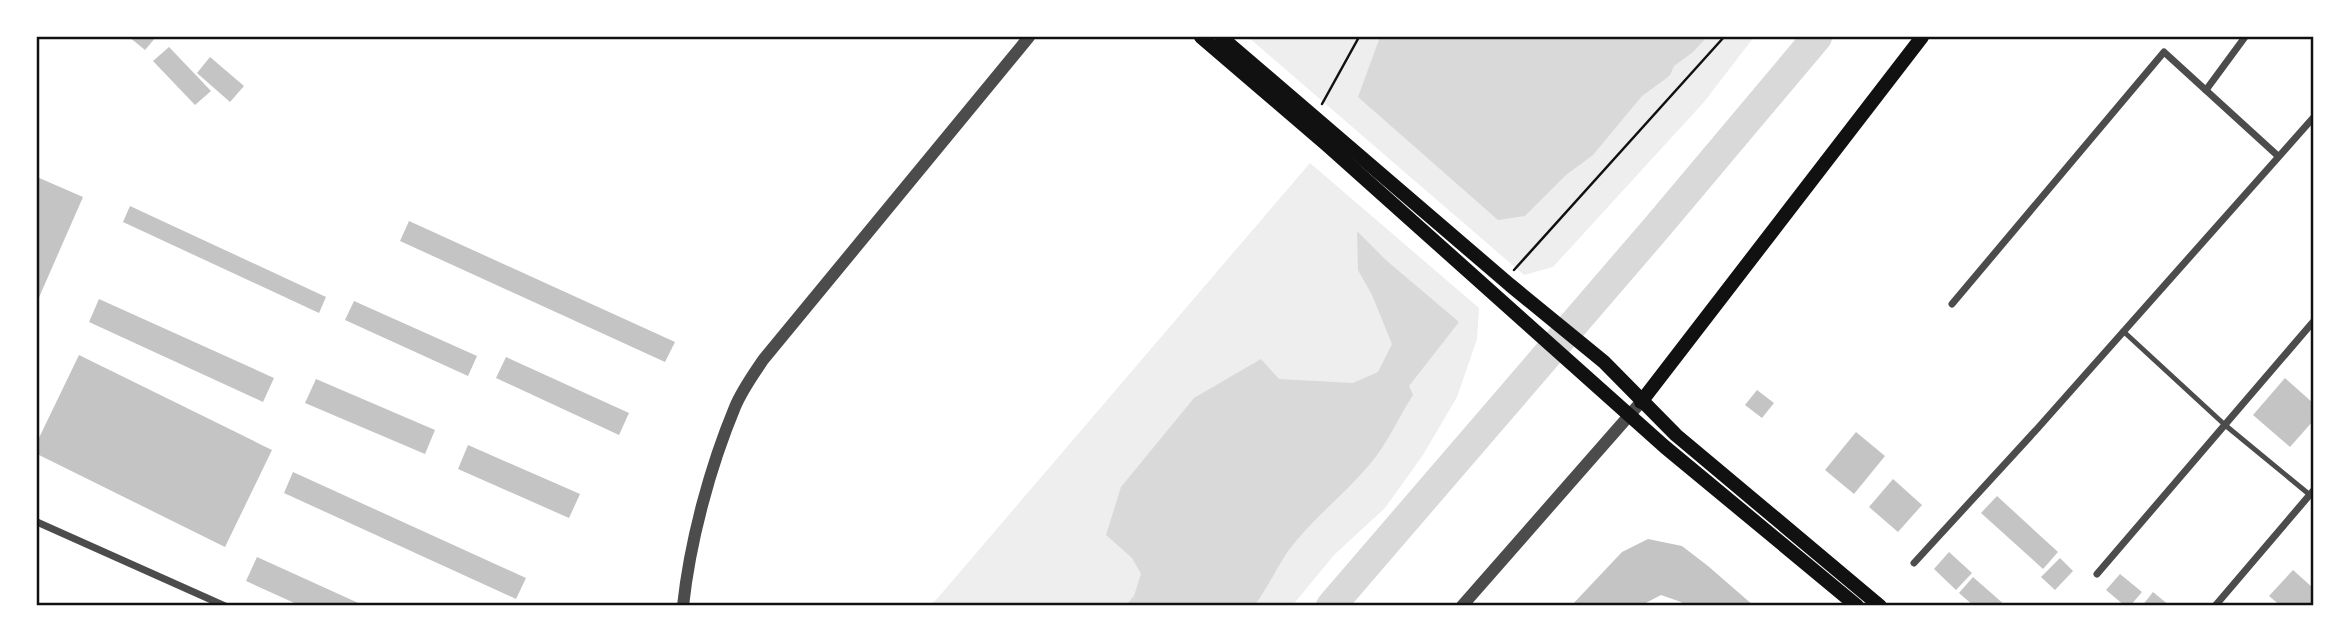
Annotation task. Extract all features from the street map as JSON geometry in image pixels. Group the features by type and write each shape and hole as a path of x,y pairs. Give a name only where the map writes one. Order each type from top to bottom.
{"main road":[{"path":"1201,37 1327,145 1629,415 1857,606"},
{"path":"1221,37 1507,283 1604,362 1676,435 1881,606"},
{"path":"1641,402 1922,37"}],"street":[{"path":"683,606 702,512 718,456 736,404 762,360 1028,37"},
{"path":"2206,90 2245,37"},
{"path":"1952,304 2164,52 2278,156"},
{"path":"1914,563 2313,118"},
{"path":"2097,573 2313,322"},
{"path":"1462,606 1641,402"},
{"path":"2214,606 2311,493"},
{"path":"37,522 225,606"}],"lane":[{"path":"2123,331 2225,425 2311,493"}],"path":[{"path":"1315,117 1359,37"},
{"path":"1507,283 1724,37"}],"shaded area":[{"path":"1248,37 1754,37 1704,102 1553,267 1524,275"},
{"path":"1380,37 1707,37 1674,66 1670,75 1642,96 1593,155 1566,175 1525,216 1498,220 1358,97"},
{"path":"1310,163 1479,308 1477,339 1457,397 1423,455 1385,508 1334,555 1292,606 928,606 936,600"},
{"path":"1357,231 1387,261 1459,322 1409,386 1413,395 1388,439 1360,475 1288,551 1254,606 1125,606 1134,596 1141,574 1132,558 1106,535 1121,487 1194,398 1261,359 1279,379 1353,383 1378,372 1392,344 1372,295 1358,270"}],"building":[{"path":"129,37 156,37 145,50"},
{"path":"169,47 211,91 195,105 153,61"},
{"path":"210,57 244,86 230,102 197,73"},
{"path":"37,177 83,197 37,302"},
{"path":"130,206 326,297 319,313 123,222"},
{"path":"409,221 675,342 665,362 400,241"},
{"path":"99,299 274,378 263,402 89,322"},
{"path":"354,301 477,356 468,376 345,320"},
{"path":"79,355 272,450 225,547 37,454 37,442"},
{"path":"506,357 629,413 619,435 496,378"},
{"path":"2285,378 2313,403 2313,421 2290,447 2253,415"},
{"path":"316,379 435,430 425,454 305,403"},
{"path":"1757,390 1774,403 1762,418 1745,405"},
{"path":"1856,432 1885,456 1854,494 1825,470"},
{"path":"468,445 580,494 569,518 458,469"},
{"path":"293,472 526,578 516,599 284,493"},
{"path":"1893,479 1922,505 1898,532 1869,507"},
{"path":"1997,496 2058,552 2043,569 1981,513"},
{"path":"1648,539 1682,546 1754,606 1685,606 1661,595 1640,606 1571,606 1622,552"},
{"path":"1949,552 1972,573 1956,590 1934,569"},
{"path":"257,557 365,606 301,606 246,581"},
{"path":"2060,558 2073,571 2055,590 2041,577"},
{"path":"2293,570 2313,588 2313,606 2281,606 2269,596"},
{"path":"2120,574 2142,592 2130,606 2125,606 2106,590"},
{"path":"1973,577 2006,606 1974,606 1959,593"},
{"path":"2153,592 2170,606 2142,606"}],"waterway":[{"path":"1331,606 1817,37"}]}
